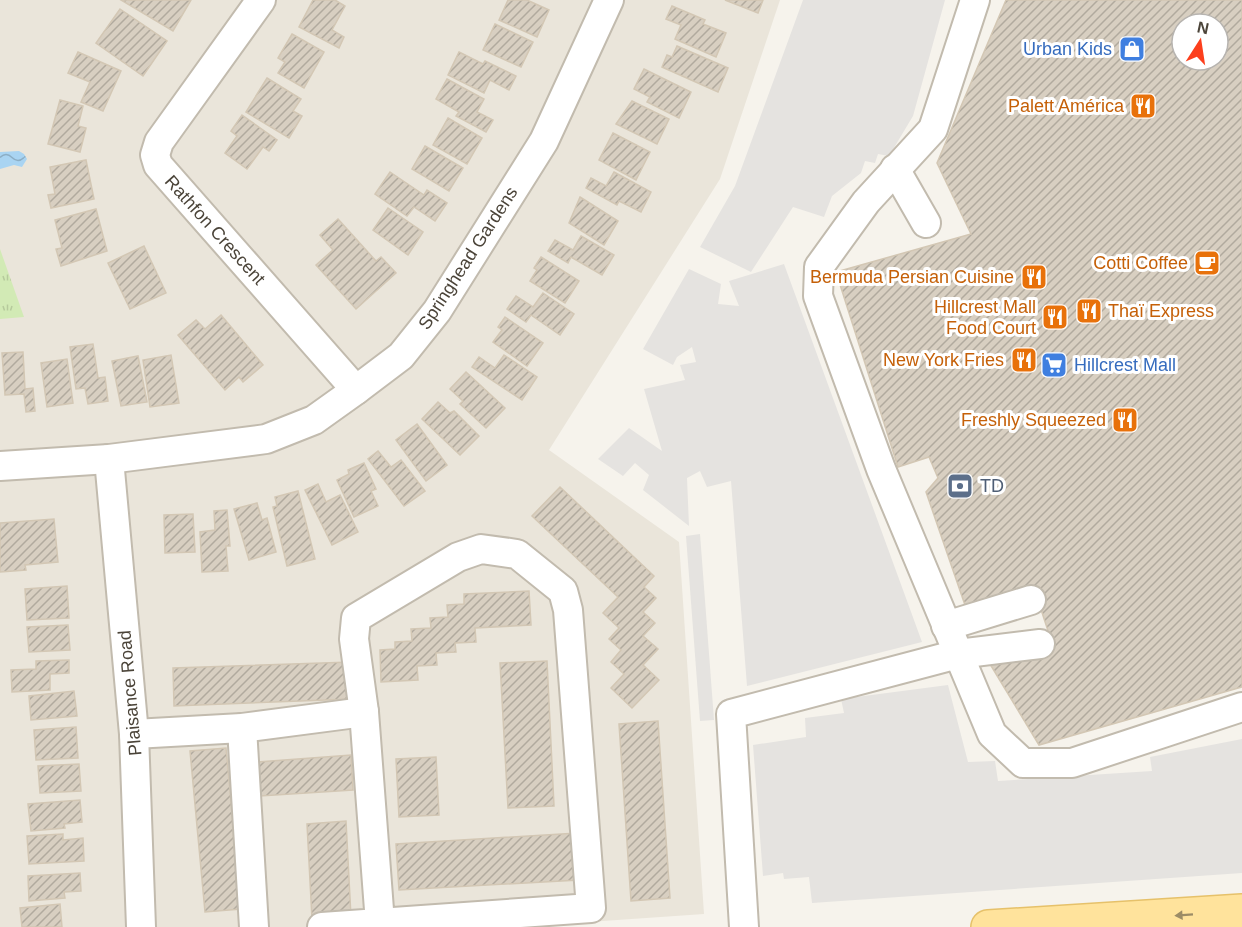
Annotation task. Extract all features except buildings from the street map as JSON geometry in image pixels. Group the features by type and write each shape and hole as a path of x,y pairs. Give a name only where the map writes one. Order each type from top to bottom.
{"main road":[{"path":"988,927 1242,911"}],"street":[{"name":"Rathfon Crescent","path":"261,0 159,142 155,156 158,165 356,390"},
{"name":"Springhead Gardens","path":"0,466 109,459 266,440 314,420 401,356 437,312 544,141 609,0"},
{"path":"975,0 933,129 866,202 819,267 818,296 881,470 992,734 1023,763 1072,763 1242,707"},
{"path":"895,170 926,223"},
{"name":"Plaisance Road","path":"109,459 134,734 141,927"},
{"path":"322,927 380,923 591,908 568,610 562,591 517,554 481,549 458,557 356,618 356,659 364,712 380,923"},
{"path":"946,626 1031,600"},
{"path":"744,927 731,714 958,654 1040,644"},
{"path":"134,734 242,728 364,712"},
{"path":"242,728 254,927"}],"shaded area":[{"path":"0,0 780,0 720,179 549,450 679,542 704,914 516,927 0,927"},
{"path":"803,0 945,0 913,116 889,156 878,154 875,163 865,161 861,173 832,196 824,217 793,207 751,272 700,247 735,186"},
{"path":"784,264 922,642 747,686 731,481 707,487 700,471 687,478 689,526 643,490 649,475 635,463 623,476 598,459 629,428 662,451 644,389 685,380 680,365 696,362 692,347 677,357 673,365 643,349 689,269 721,284 718,304 739,306 729,281"},
{"path":"700,534 714,720 700,721 686,536"},
{"path":"948,685 968,762 995,761 998,781 1152,771 1150,757 1242,739 1242,873 812,903 809,877 784,879 783,873 763,876 753,745 806,737 805,718 844,713 841,699"}],"green space":[{"path":"0,249 24,317 0,319"}],"water":[{"path":"19,151 27,159 22,167 14,165 0,169 0,152"}],"place":[{"name":"Urban Kids","path":"1132,49"},
{"name":"Palett América","path":"1143,106"},
{"name":"Cotti Coffee","path":"1207,263"},
{"name":"Bermuda Persian Cuisine","path":"1034,277"},
{"name":"Thaï Express","path":"1089,311"},
{"name":"Hillcrest Mall Food Court","path":"1055,317"},
{"name":"New York Fries","path":"1024,360"},
{"name":"Hillcrest Mall","path":"1054,365"},
{"name":"Freshly Squeezed","path":"1125,420"},
{"name":"TD","path":"960,486"}]}
